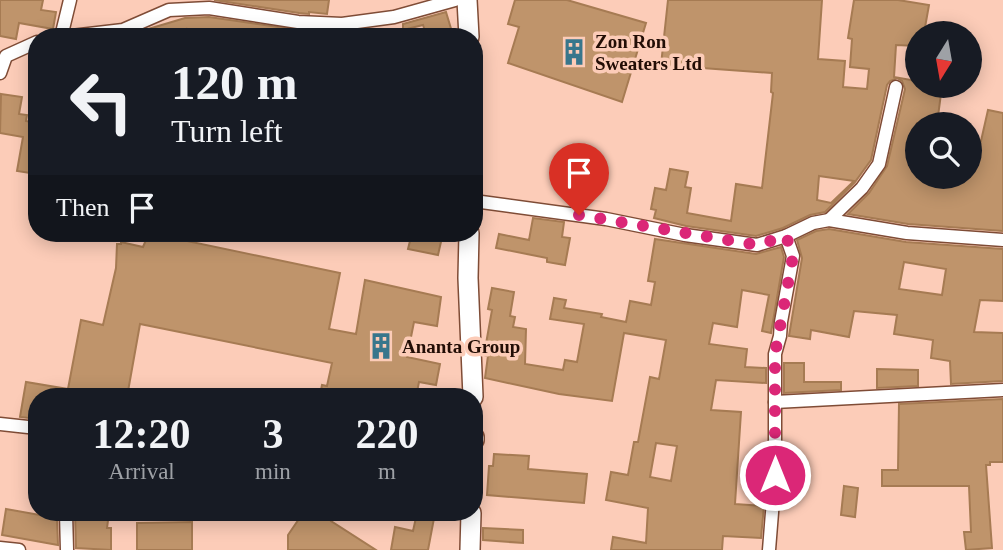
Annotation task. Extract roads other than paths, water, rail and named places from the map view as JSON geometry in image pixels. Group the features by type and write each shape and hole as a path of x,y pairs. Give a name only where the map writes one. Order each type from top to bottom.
{"highway":[{"path":"467,0 469,28"},
{"path":"469,242 473,388"},
{"path":"470,550 471,521"}],"street":[{"path":"64,28 70,0"},
{"path":"128,28 169,10 209,8 298,22 342,24 394,17 455,0"},
{"path":"0,73 6,56 28,46"},
{"path":"829,220 862,188 879,164 896,87"},
{"path":"483,202 606,219 685,235 757,245 786,236 813,223 829,220 907,233 1003,240"},
{"path":"769,550 775,475 775,354 793,256 786,236"},
{"path":"775,402 1003,390"},
{"path":"0,424 28,427"},
{"path":"66,521 67,550"},
{"path":"0,548 19,550"}],"place":[{"name":"Zon Ron Sweaters Ltd","path":"574,52"},
{"name":"Ananta Group","path":"381,346"}]}
